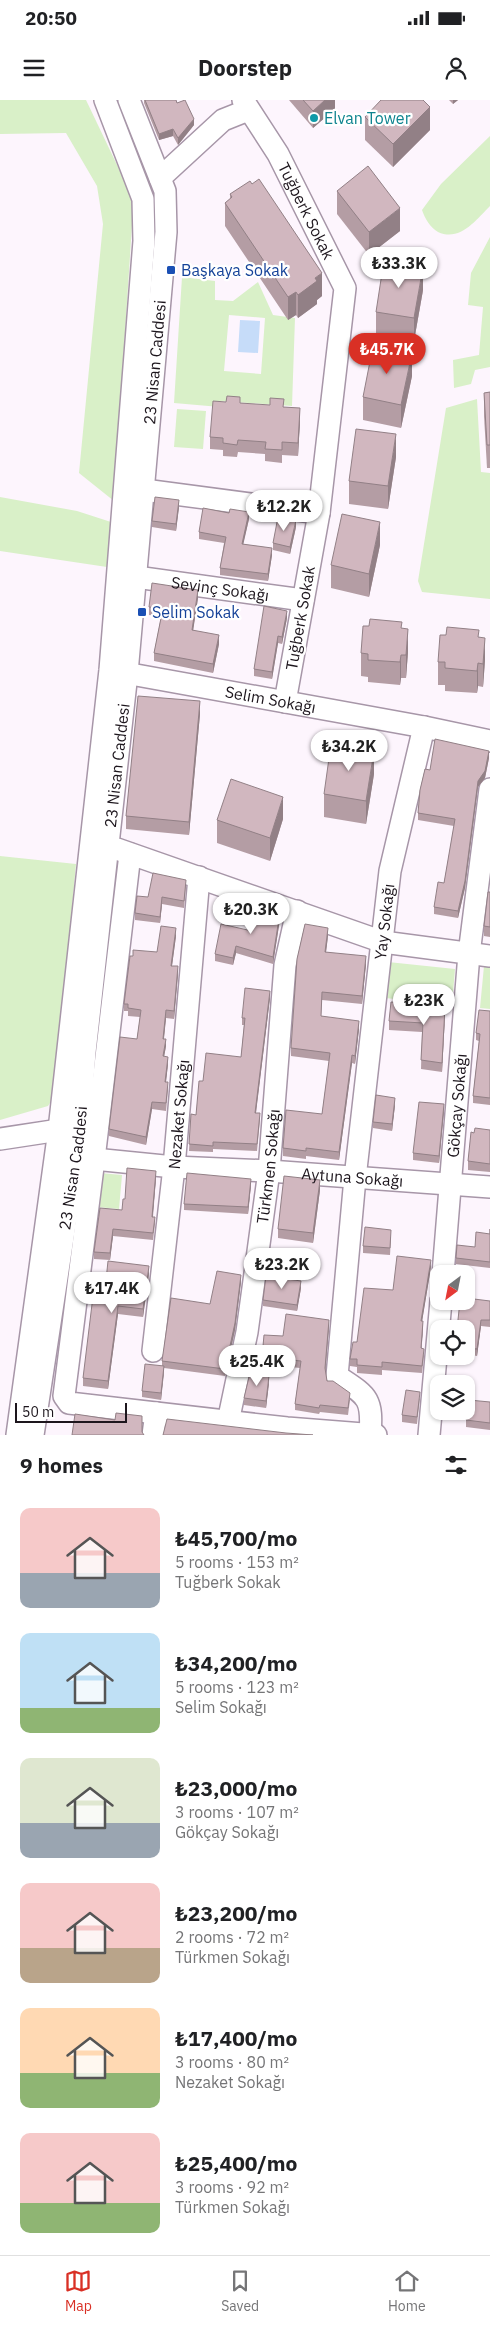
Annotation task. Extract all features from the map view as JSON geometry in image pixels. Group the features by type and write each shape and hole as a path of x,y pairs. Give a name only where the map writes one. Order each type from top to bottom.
{"street":[{"name":"23 Nisan Caddesi","path":"18,1435 69,1131 85,1052 110,846 118,672 144,241 143,199 105,100"},
{"name":"23 Nisan Caddesi","path":"33,1435 69,1131 118,672 136,577 166,232 165,191 129,100"},
{"path":"160,178 223,120 246,105"},
{"name":"Tuğberk Sokak","path":"246,105 278,154 345,288 319,513 285,702"},
{"path":"144,490 319,513"},
{"name":"Sevinç Sokağı","path":"136,577 303,600"},
{"name":"Selim Sokağı","path":"118,672 424,727 490,741"},
{"name":"Yay Sokağı","path":"370,1435 372,1412 366,1395 337,1376 355,1178 390,871 424,727"},
{"name":"Gökçay Sokağı","path":"444,1265 469,954 490,790"},
{"path":"110,846 383,942 490,956"},
{"path":"130,854 64,1396 69,1403 228,1422 376,1435"},
{"name":"Nezaket Sokağı","path":"153,1351 174,1167 199,877"},
{"name":"Türkmen Sokağı","path":"228,1422 247,1332 269,1171 285,965 297,911"},
{"path":"0,1139 69,1131"},
{"name":"Aytuna Sokağı","path":"94,1160 174,1167 269,1171 490,1187"},
{"path":"429,1435 440,1310"},
{"path":"153,1435 156,1413"}],"green space":[{"path":"0,100 86,100 129,190 133,210 114,501 79,473 103,224 97,186 66,133 0,134"},
{"path":"490,136 490,206 473,223 460,232 446,234 438,232 428,222 422,210 441,184"},
{"path":"490,237 490,367 475,370 471,384 454,388 453,360 479,355 483,307 468,305 471,273"},
{"path":"182,277 215,281 215,300 233,301 258,282 273,315 295,318 292,406 221,401 220,407 174,403","holes":["229,315 265,318 261,374 224,371"]},
{"path":"477,399 481,472 490,473 490,599 422,592 418,581 446,408"},
{"path":"177,409 206,411 203,449 174,447"},
{"path":"0,497 77,511 111,522 107,567 0,551"},
{"path":"0,856 76,864 55,1095 48,1106 0,1120"},
{"path":"388,962 455,969 452,1005 385,998"},
{"path":"484,966 490,966 490,1009 480,1008"},
{"path":"100,1173 122,1175 119,1209 97,1207"}],"water":[{"path":"240,320 260,321 258,353 238,352"}],"building":[{"path":"145,100 176,100 177,103 185,100 194,119 178,138 173,129 159,134"},
{"path":"303,100 325,100 313,111"},
{"path":"381,100 423,100 430,107 393,144 365,117"},
{"path":"368,166 400,208 369,232 337,191"},
{"path":"259,179 322,273 315,278 317,281 298,295 296,292 288,297 225,203 232,197 230,194 250,181 252,184"},
{"path":"384,260 423,267 414,318 376,312"},
{"path":"373,346 412,353 401,405 363,397"},
{"path":"490,392 490,445 487,445 484,393"},
{"path":"227,396 240,397 240,403 270,405 270,398 284,399 283,407 300,408 298,443 282,442 282,450 265,449 266,442 238,440 237,445 223,443 223,438 210,437 213,401 226,402"},
{"path":"356,429 396,434 388,486 349,481"},
{"path":"155,497 179,500 176,524 152,521"},
{"path":"203,508 229,513 230,509 249,512 242,544 272,548 268,574 220,568 226,537 199,532"},
{"path":"342,514 380,522 369,574 331,565"},
{"path":"278,517 296,520 290,547 273,543"},
{"path":"152,583 198,590 192,630 219,635 213,664 154,653 163,608 149,607"},
{"path":"264,606 287,611 282,637 278,636 272,672 254,669"},
{"path":"370,619 402,622 401,628 408,629 406,655 401,655 400,662 368,660 368,654 361,653 363,626 369,626"},
{"path":"447,627 479,630 478,637 485,638 483,664 478,663 477,671 445,668 445,662 438,662 440,635 446,635"},
{"path":"138,696 200,701 189,822 126,816"},
{"path":"435,739 489,751 485,771 478,781 465,881 458,911 434,907 438,882 444,883 455,819 418,813 420,790 425,769 430,770"},
{"path":"331,744 374,751 366,801 324,794"},
{"path":"231,779 283,797 270,838 217,820"},
{"path":"153,873 186,880 184,901 162,897 160,917 135,913 137,896 148,897"},
{"path":"488,892 490,892 490,927 484,926"},
{"path":"260,905 280,912 273,957 236,946 233,958 215,954 221,924 252,931"},
{"path":"305,924 328,928 325,952 366,956 362,996 322,992 321,1016 359,1021 355,1056 352,1055 339,1152 306,1148 306,1151 283,1148 286,1110 322,1114 330,1053 291,1048 297,959"},
{"path":"161,926 176,928 171,966 178,966 174,1011 166,1010 163,1039 166,1039 163,1056 168,1057 165,1082 168,1082 166,1103 152,1102 146,1137 109,1129 120,1037 137,1039 141,1010 128,1008 128,1004 124,1004 130,956 133,956 133,950 157,952"},
{"path":"245,988 270,991 255,1113 260,1113 257,1144 213,1142 213,1146 189,1144 191,1114 196,1115 199,1081 203,1081 206,1053 241,1057 245,1018 242,1018"},
{"path":"391,1002 445,1006 442,1063 421,1060 423,1023 389,1021"},
{"path":"479,1010 490,1011 490,1098 473,1096 480,1034 476,1033"},
{"path":"376,1095 395,1098 392,1124 373,1122"},
{"path":"419,1102 444,1104 439,1156 413,1153"},
{"path":"475,1128 490,1130 490,1164 468,1161 471,1132 474,1133"},
{"path":"127,1168 156,1171 152,1217 155,1217 153,1233 113,1229 110,1253 94,1252 100,1208 122,1210 123,1199 125,1199"},
{"path":"187,1173 251,1179 248,1207 184,1204"},
{"path":"284,1176 320,1180 313,1233 278,1229"},
{"path":"365,1227 391,1230 390,1248 363,1246"},
{"path":"476,1232 490,1234 490,1262 456,1258 457,1245 475,1247"},
{"path":"397,1256 431,1260 421,1321 423,1321 421,1348 424,1349 422,1366 382,1362 382,1367 357,1365 357,1359 350,1359 353,1342 357,1342 364,1288 393,1290"},
{"path":"108,1261 149,1266 143,1309 118,1306 108,1381 83,1378 94,1288 105,1290"},
{"path":"217,1271 241,1275 235,1323 225,1369 162,1361 171,1298 210,1304"},
{"path":"266,1276 301,1281 297,1305 263,1300"},
{"path":"475,1299 490,1301 490,1320 481,1320 477,1349 475,1349 475,1320 458,1320 459,1310 475,1310"},
{"path":"286,1314 329,1320 325,1368 327,1381 333,1381 350,1393 348,1408 320,1405 319,1408 295,1404 301,1361 262,1357 264,1335 283,1336"},
{"path":"145,1364 164,1366 161,1393 142,1391"},
{"path":"250,1373 269,1376 266,1401 244,1398"},
{"path":"406,1390 420,1392 417,1417 402,1415"},
{"path":"475,1401 490,1402 490,1423 466,1420 475,1420"},
{"path":"116,1413 142,1416 142,1432 144,1435 72,1435 75,1414 115,1420"},
{"path":"167,1419 286,1433 313,1435 163,1435"}],"place":[{"name":"Elvan Tower","path":"314,118"},
{"name":"Başkaya Sokak","path":"171,270"},
{"name":"Selim Sokak","path":"142,612"}]}
